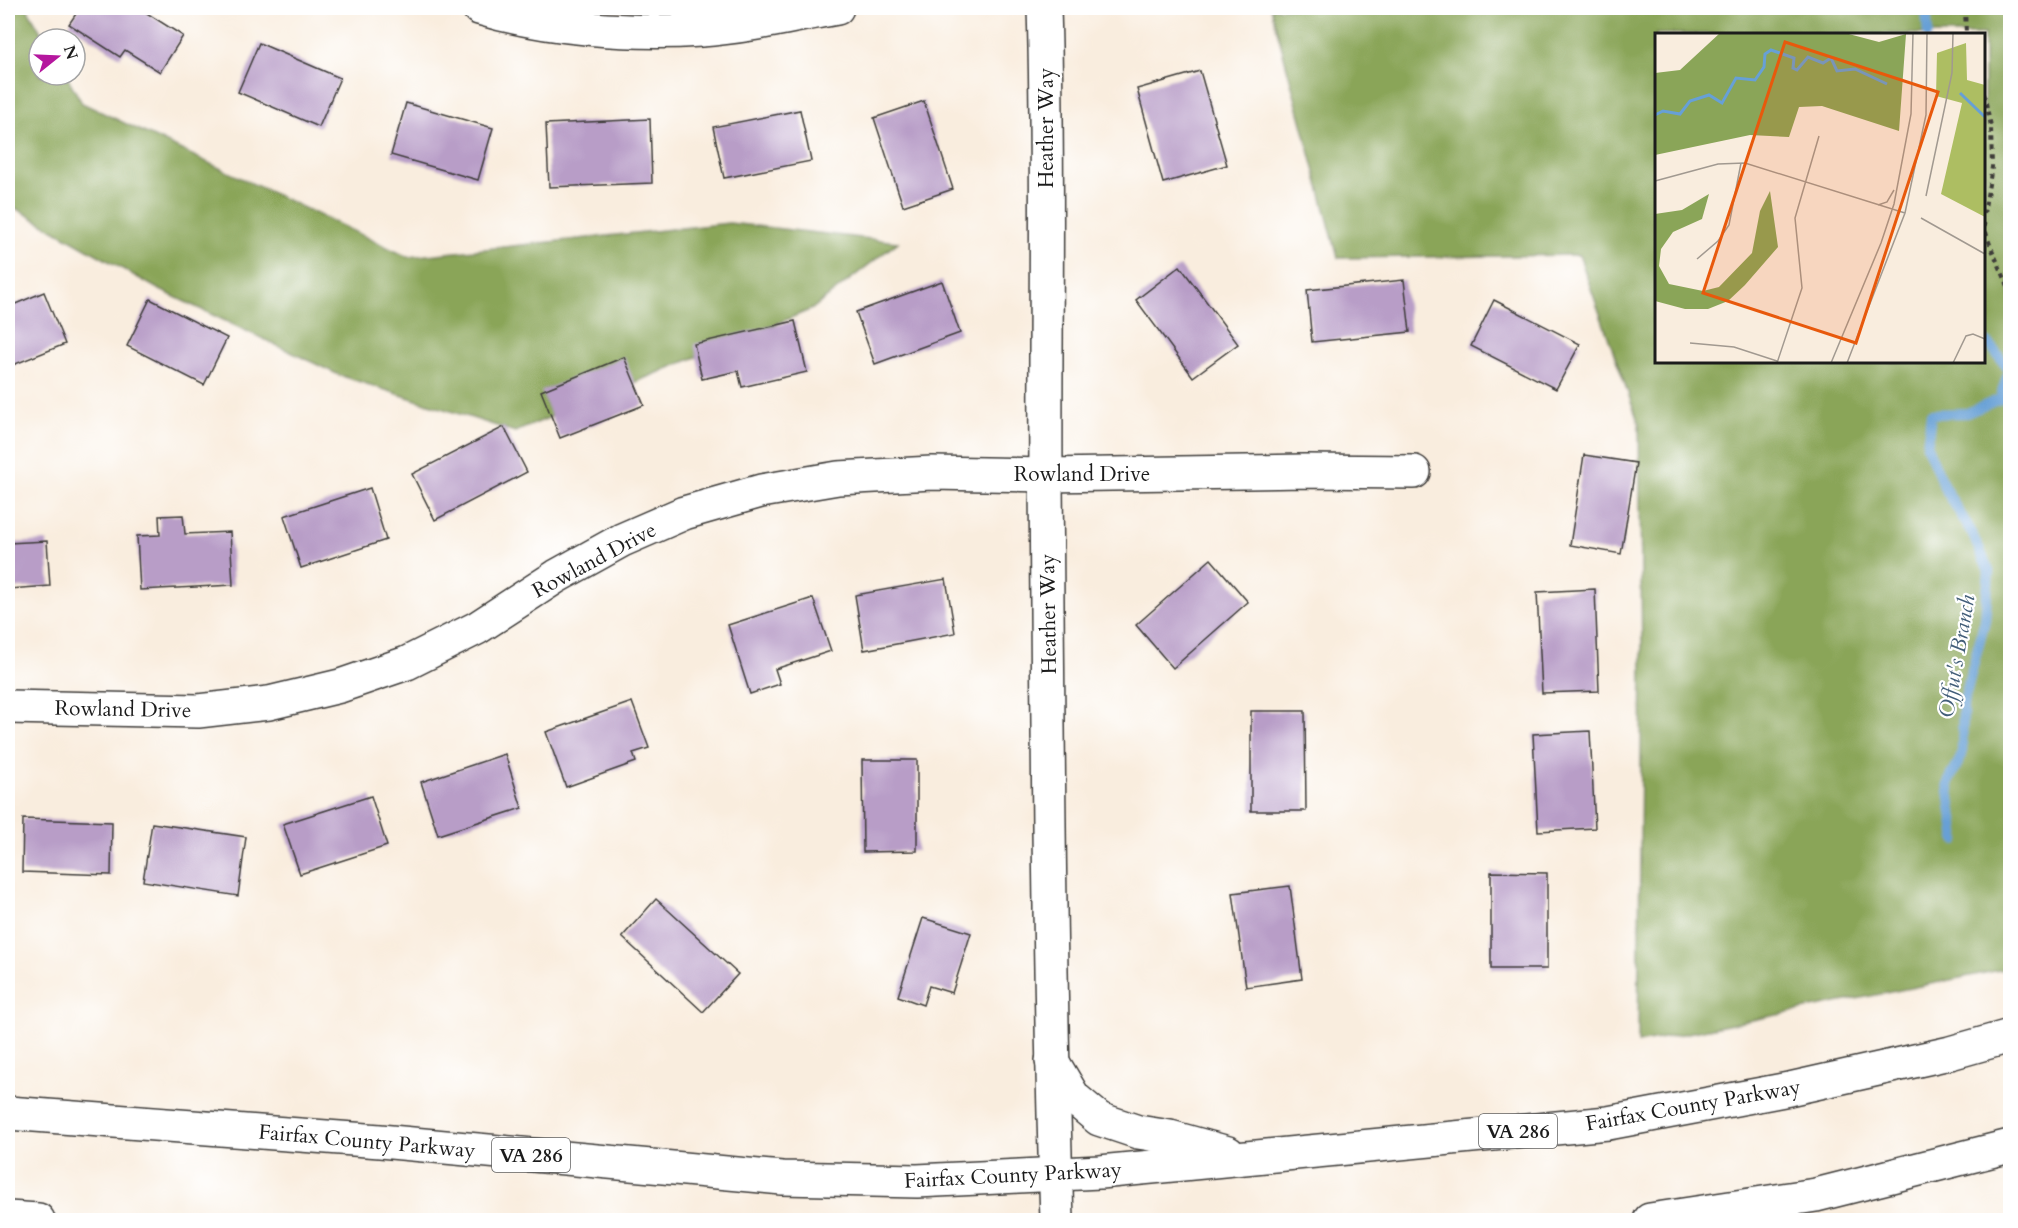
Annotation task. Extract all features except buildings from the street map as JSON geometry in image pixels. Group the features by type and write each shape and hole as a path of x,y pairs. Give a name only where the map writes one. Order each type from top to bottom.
{"main road":[{"path":"479,8 558,25 629,32 702,30 837,8"},
{"name":"Heather Way","path":"1044,8 1052,1061 1057,1221"},
{"name":"Rowland Drive","path":"8,707 198,711 269,703 340,686 407,663 477,628 557,576 622,540 684,513 762,491 838,478 932,473 1046,475 1304,471 1414,472"},
{"name":"Fairfax County Parkway","path":"8,1113 380,1141 782,1178 917,1181 1100,1172 1608,1123 1790,1089 1950,1053 2010,1036"},
{"path":"1052,1061 1074,1098 1099,1119 1138,1132 1170,1137 1244,1158"},
{"path":"1650,1221 1816,1195 2010,1146"},
{"path":"8,1218 38,1221"}],"path":[{"path":"1965,8 1966,33"},
{"path":"1985,102 1991,126 1992,166 1985,203"},
{"path":"1985,234 2010,292"}],"green space":[{"path":"8,8 27,8 38,27 27,27 27,87 73,87 82,103 408,257 729,223 898,242 812,309 515,432 339,375 158,289 8,204"},
{"path":"1271,8 2010,8 2010,968 1638,1043 1642,656 1639,424 1579,255 1338,258"}],"waterway":[{"name":"Offut's Branch","path":"1926,8 1928,33"},
{"name":"Offut's Branch","path":"1956,840 1948,783 1962,755 1963,705 1985,620 1989,571 1972,533 1944,487 1927,446 1931,414 1967,413 2000,399 2009,370 1991,346 1985,342"}]}
